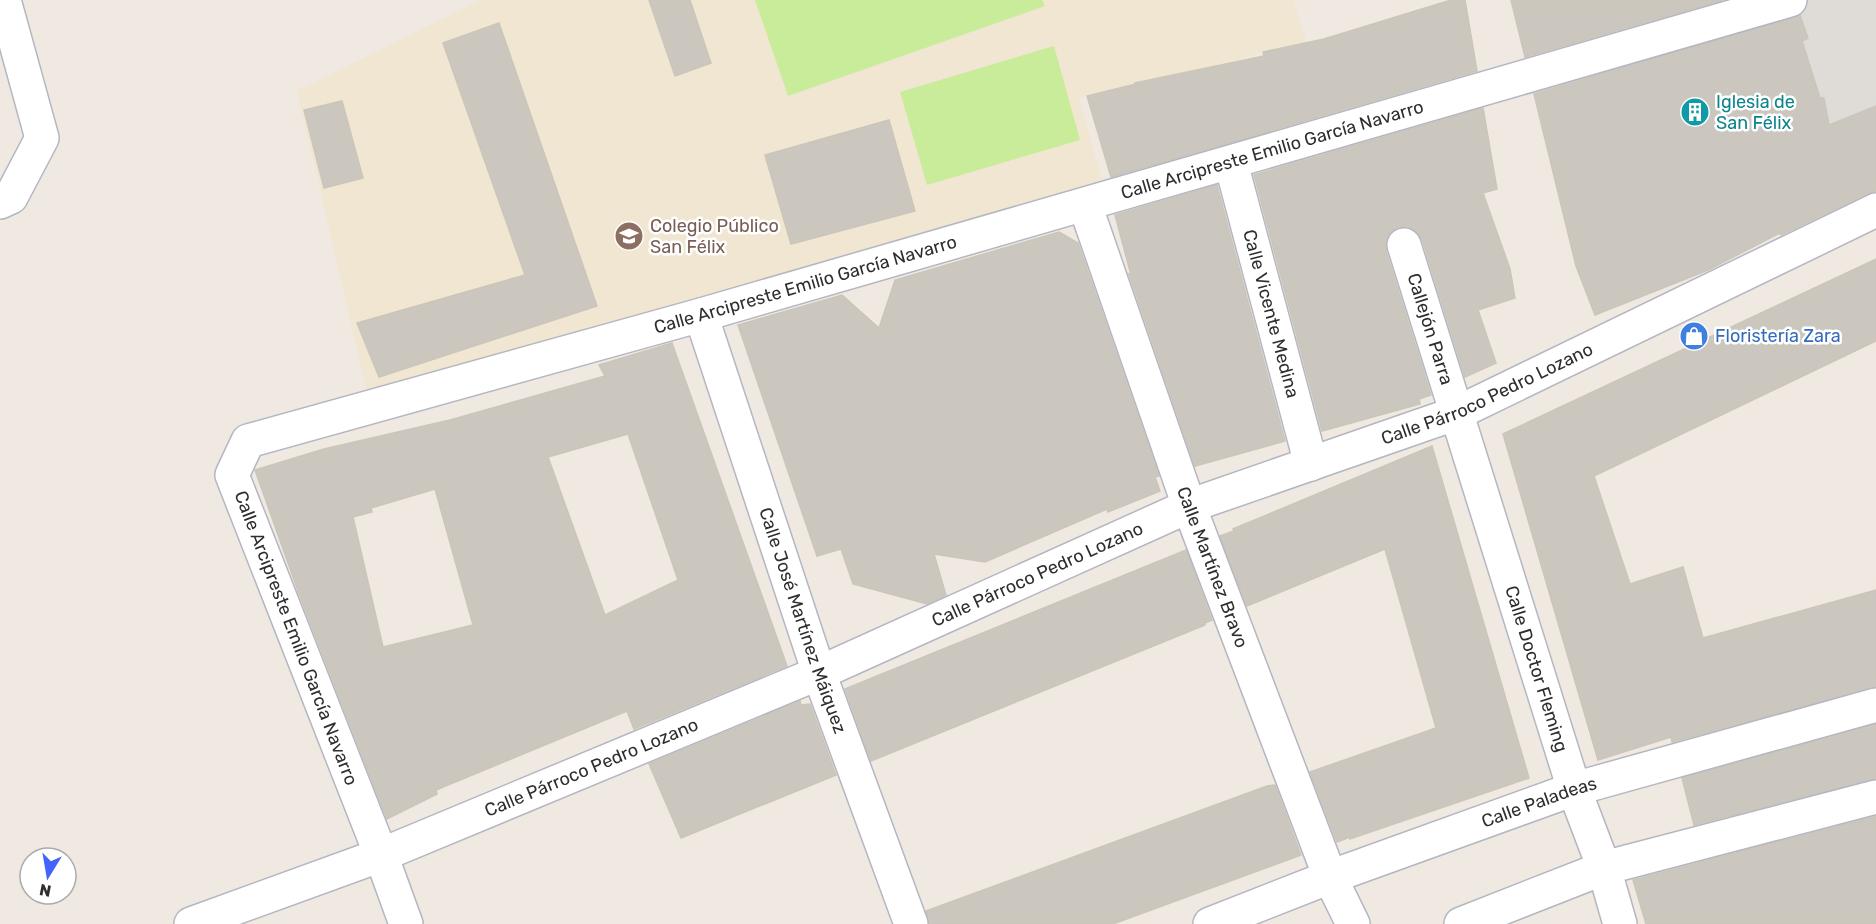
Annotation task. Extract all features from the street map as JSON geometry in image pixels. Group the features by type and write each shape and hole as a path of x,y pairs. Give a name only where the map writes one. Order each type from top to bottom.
{"street":[{"path":"0,202 11,197 42,138 4,0"},
{"name":"Calle Arcipreste Emilio García Navarro","path":"406,924 232,475 248,441 701,315 1790,0"},
{"name":"Calle Vicente Medina","path":"1231,163 1311,464"},
{"name":"Calle Martínez Bravo","path":"1085,205 1189,506 1330,878 1353,924"},
{"name":"Calle Párroco Pedro Lozano","path":"191,924 381,855 819,673 1189,506 1457,413 1876,210"},
{"name":"Callejón Parra","path":"1404,245 1457,413"},
{"name":"Calle José Martínez Máiquez","path":"701,315 819,673 911,924"},
{"name":"Calle Doctor Fleming","path":"1457,413 1574,789 1604,868 1620,924"},
{"name":"Calle Paladeas","path":"1210,924 1574,789 1876,705"},
{"path":"1461,924 1604,868 1876,797"}],"shaded area":[{"name":"Colegio Público San Félix","path":"481,0 1293,0 1307,43 1079,98 1103,184 368,396 297,91"},
{"path":"1795,0 1876,0 1876,106 1829,125 1824,98 1820,98 1802,41 1808,38"}],"green space":[{"path":"755,0 1042,0 1045,6 788,96"},
{"path":"1054,46 1080,140 927,185 900,92"}],"building":[{"path":"649,0 690,0 711,63 675,76"},
{"path":"1451,0 1465,0 1477,71 1111,177 1087,96 1135,83 1264,56 1263,52 1324,39"},
{"path":"1511,0 1723,0 1525,57"},
{"path":"1800,15 1808,38 1802,41 1820,98 1824,98 1829,125 1876,106 1876,191 1781,235 1780,233 1708,270 1595,315 1576,266 1534,94"},
{"path":"499,23 597,306 379,377 357,323 525,275 443,43"},
{"path":"342,101 363,178 324,188 304,110"},
{"path":"1483,108 1497,189 1483,193 1510,269 1515,298 1478,310 1496,363 1465,377 1422,239 1409,227 1398,227 1386,240 1386,251 1431,395 1419,399 1420,404 1322,431 1254,175"},
{"path":"889,120 915,211 791,244 765,155"},
{"path":"1217,185 1285,441 1195,466 1129,274 1131,275 1115,215"},
{"path":"1059,232 1078,243 1159,476 1155,477 1160,491 1108,512 1107,509 985,562 934,554 946,595 927,604 853,584 841,549 817,556 738,325 842,295 879,328 895,280"},
{"path":"1876,259 1876,341 1594,476 1630,584 1683,567 1703,638 1876,590 1876,687 1672,742 1671,737 1598,760 1503,434"},
{"path":"672,343 787,666 634,729 627,711 436,790 437,794 387,819 299,594 255,470 324,449 450,420 605,376 599,365","holes":["628,434 678,580 605,615 548,457","435,489 473,625 383,647 353,517 372,512 371,508"]},
{"path":"1432,446 1529,778 1337,842 1310,772 1436,728 1385,549 1247,606 1220,536"},
{"path":"1186,550 1212,620 1205,625 871,761 845,689"},
{"path":"800,701 801,705 810,704 836,775 681,838 649,764"},
{"path":"1876,724 1876,779 1694,825 1682,778"},
{"path":"1275,785 1301,855 1113,924 929,924 926,911"},
{"path":"1876,816 1876,924 1646,924 1633,880"}],"place":[{"name":"Iglesia de San Félix","path":"1695,112"},
{"name":"Colegio Público San Félix","path":"629,236"},
{"name":"Floristería Zara","path":"1694,336"}]}
